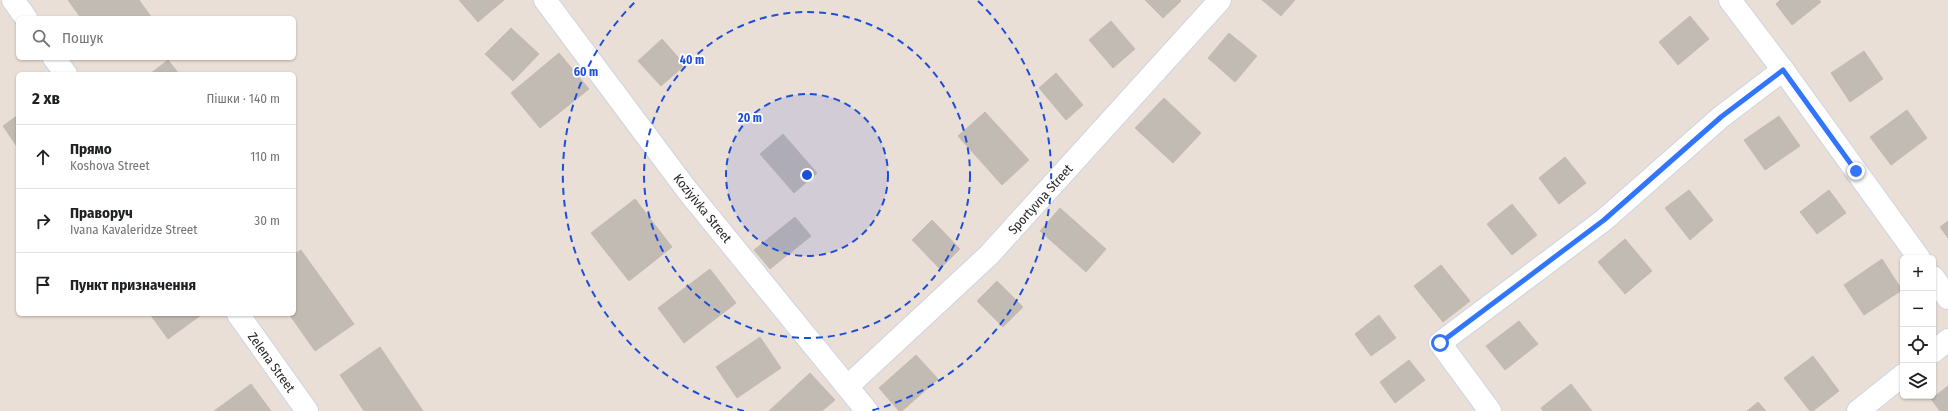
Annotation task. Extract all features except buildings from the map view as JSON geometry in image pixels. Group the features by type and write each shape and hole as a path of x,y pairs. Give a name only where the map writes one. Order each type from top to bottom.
{"street":[{"path":"13,0 25,16"},
{"name":"Koziyivka Street","path":"545,0 687,190 867,411"},
{"name":"Sportyvna Street","path":"848,386 988,255 1220,0"},
{"path":"1730,0 1783,70 1917,255"},
{"path":"56,60 64,72"},
{"path":"1490,411 1440,343 1604,220 1721,117 1783,70"},
{"path":"1936,281 1948,298"},
{"name":"Zelena Street","path":"239,316 307,411"},
{"path":"1936,350 1948,340"},
{"path":"1858,411 1900,377"}],"route":[{"path":"1440,343 1604,220 1721,117 1783,70 1856,171"}]}
